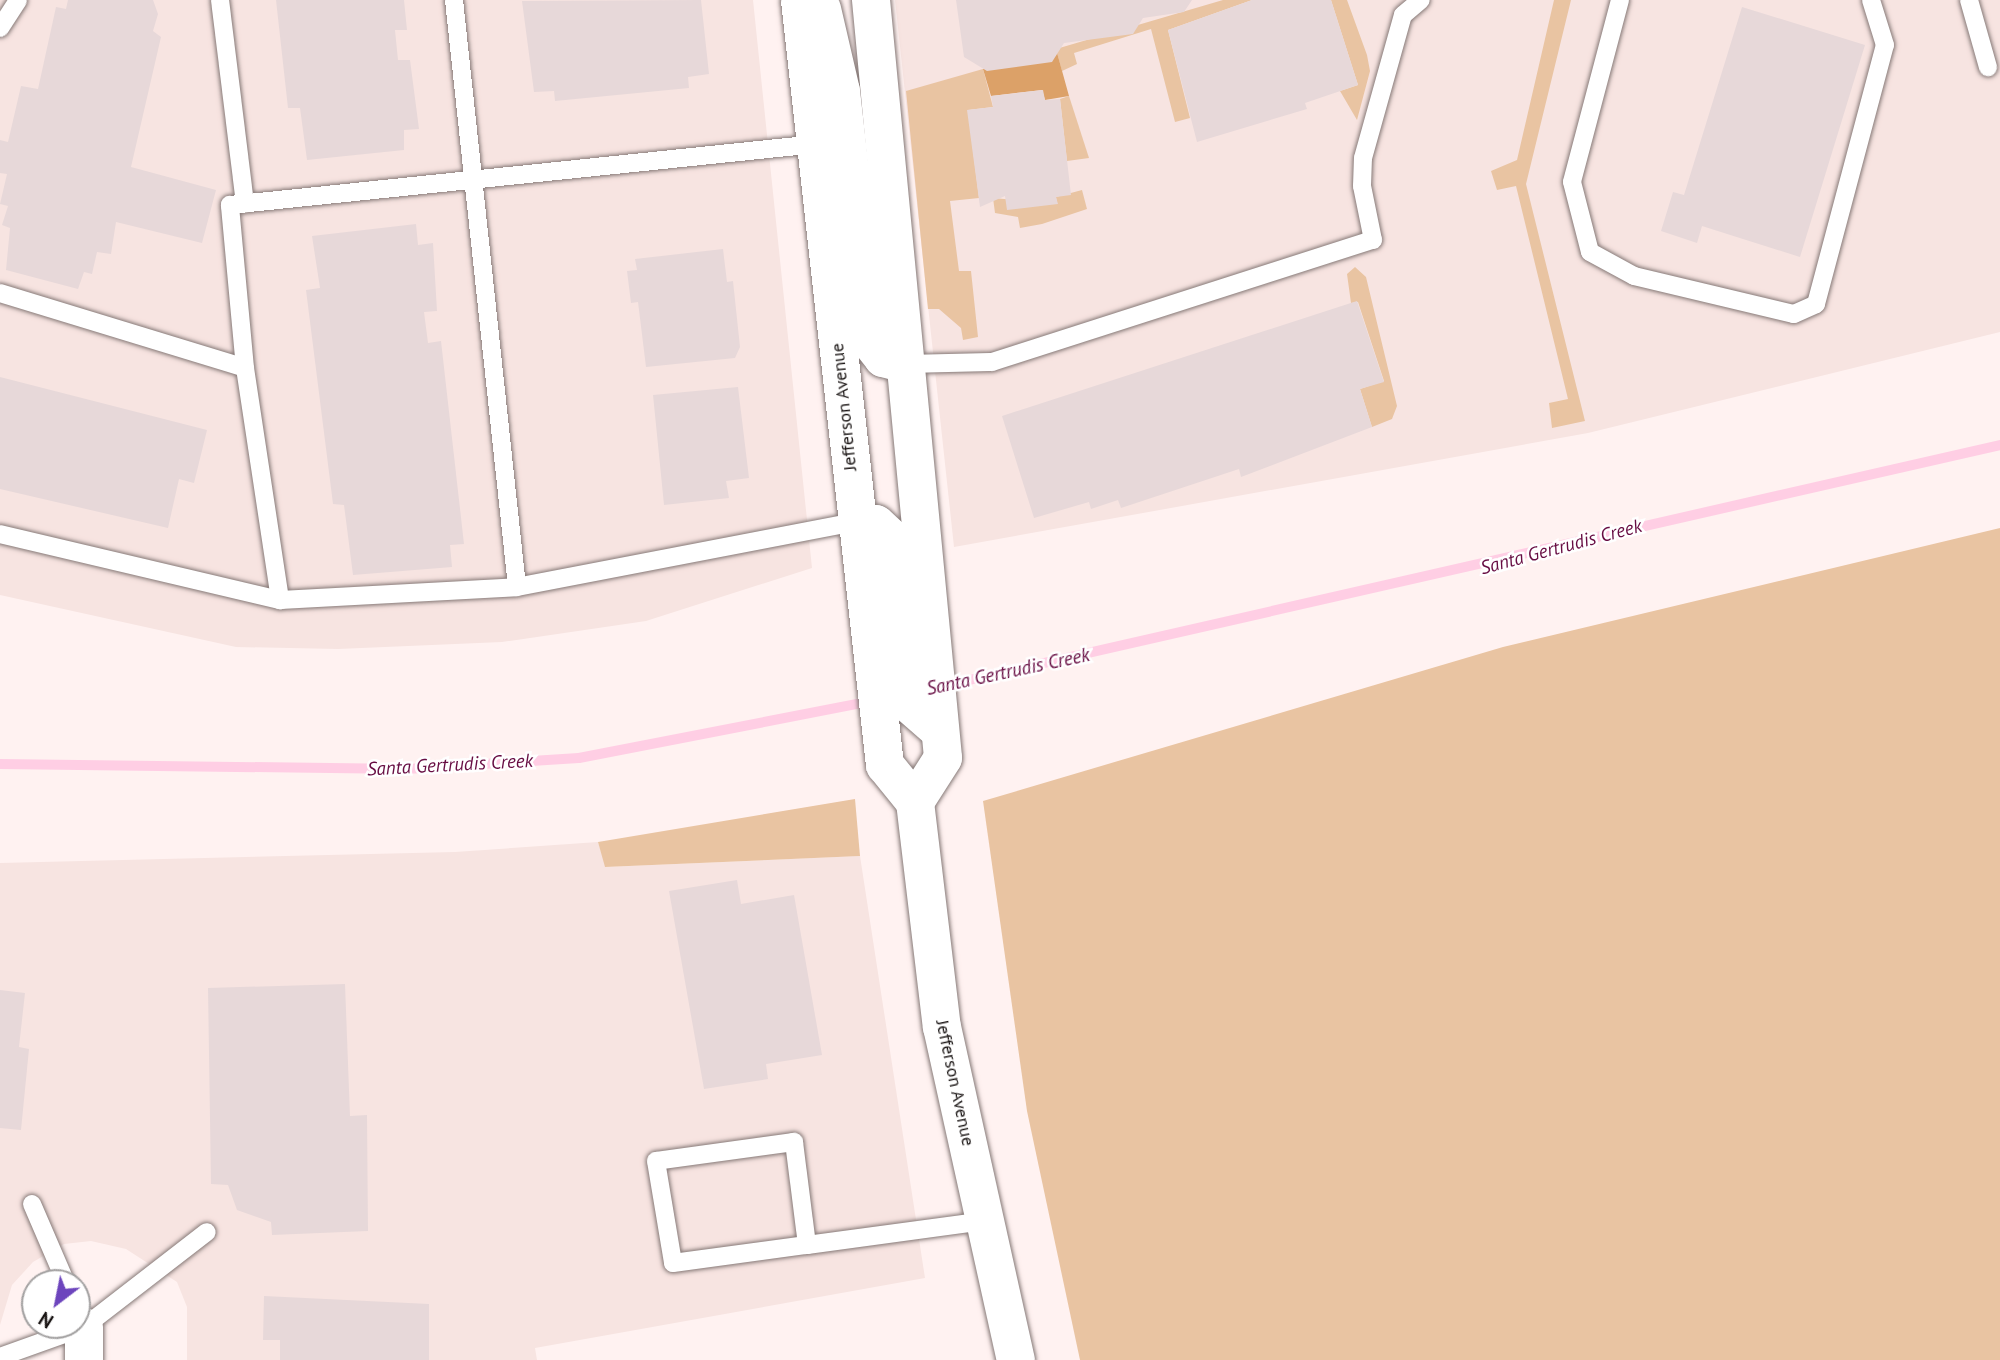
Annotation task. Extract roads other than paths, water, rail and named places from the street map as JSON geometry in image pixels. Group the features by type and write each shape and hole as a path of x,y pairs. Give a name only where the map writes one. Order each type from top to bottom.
{"main road":[{"name":"Jefferson Avenue","path":"800,0 856,522 897,601 940,731 943,758 915,802"},
{"path":"820,0 841,91 869,340 883,358 905,365"},
{"name":"Jefferson Avenue","path":"871,0 905,365 897,601 885,765 915,802 942,1027 1016,1360"}],"lane":[{"path":"0,28 18,0"},
{"path":"220,0 245,203"},
{"path":"454,0 517,587"},
{"path":"905,365 992,362 1373,240 1362,186 1363,158 1403,15 1421,0"},
{"path":"1620,0 1572,182 1590,252 1633,276 1794,314 1816,304 1885,45 1871,0"},
{"path":"1969,0 1988,67"},
{"path":"280,600 245,368 230,205 816,144"},
{"path":"0,293 245,368"},
{"path":"0,534 280,600 517,587 856,522"},
{"path":"807,1245 794,1142 656,1161 673,1263 807,1245 985,1221"},
{"path":"32,1204 60,1269"},
{"path":"91,1325 207,1233"},
{"path":"0,1357 59,1339"}],"waterway":[{"name":"Santa Gertrudis Creek","path":"943,686 2000,445"},
{"name":"Santa Gertrudis Creek","path":"0,764 407,769 579,758 873,701"}]}
